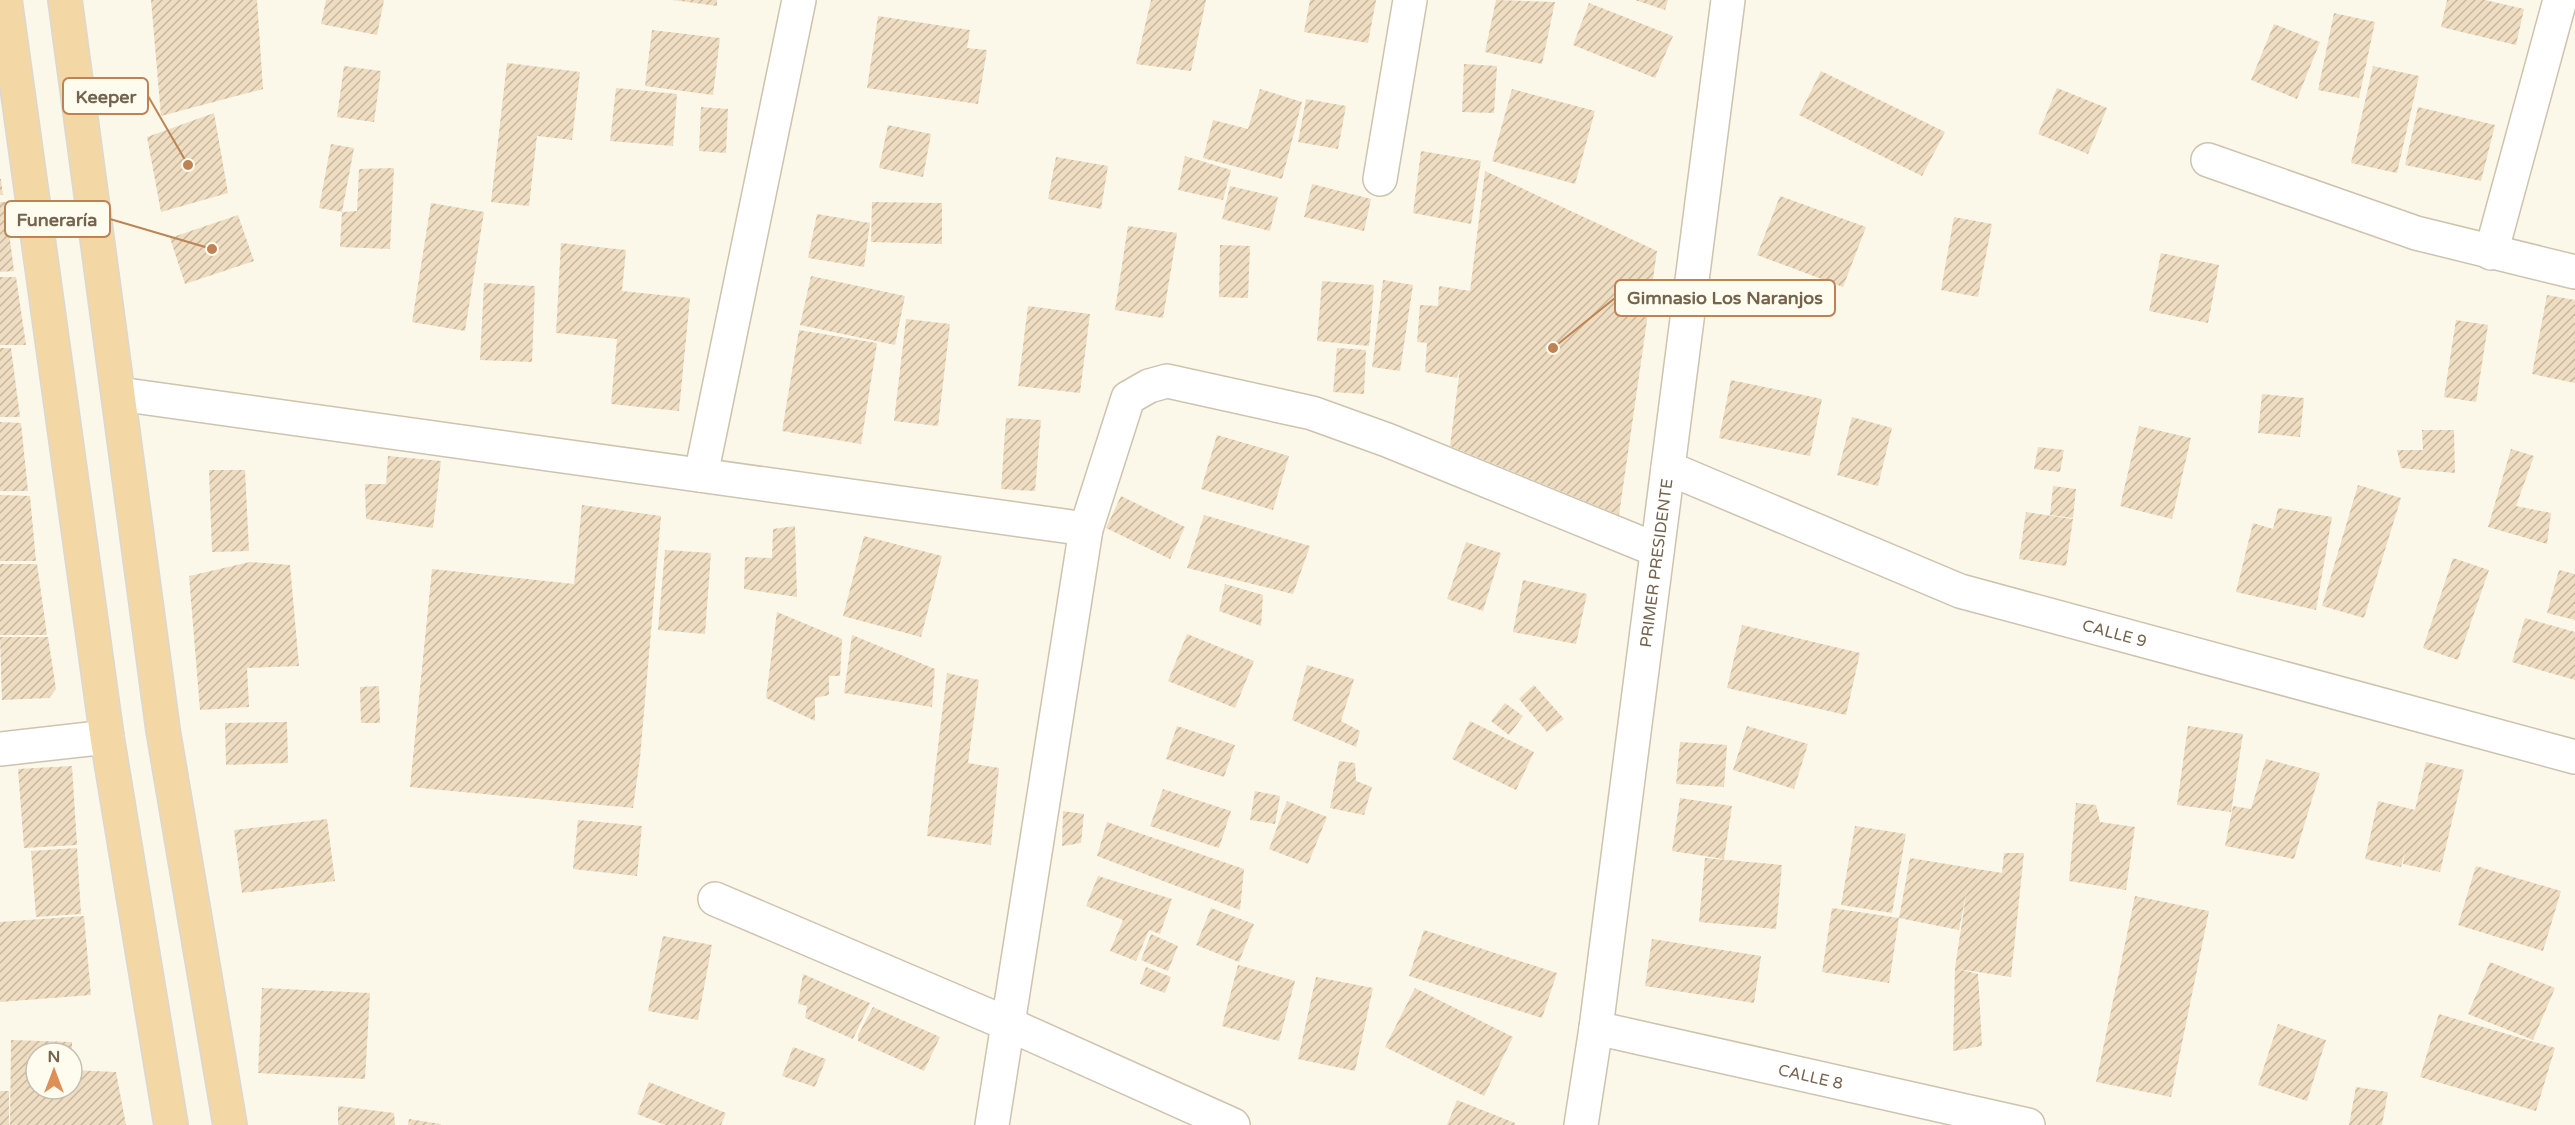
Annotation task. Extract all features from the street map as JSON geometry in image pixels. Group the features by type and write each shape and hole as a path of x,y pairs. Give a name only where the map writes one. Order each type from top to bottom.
{"highway":[{"path":"5,0 107,738 171,1125"},
{"path":"65,0 163,730 230,1125"}],"street":[{"path":"701,475 799,0"},
{"path":"1380,179 1410,0"},
{"name":"PRIMER PRESIDENTE","path":"1581,1125 1596,1028 1728,0"},
{"path":"2491,253 2560,0"},
{"path":"2208,160 2416,233 2575,272"},
{"path":"992,1125 1086,529 1128,398 1149,386 1167,381 1312,413 1387,440 1657,550"},
{"path":"119,394 1086,529"},
{"name":"CALLE 9","path":"1668,468 1960,591 2575,757"},
{"path":"0,749 107,738"},
{"path":"715,899 1008,1024 1233,1125"},
{"name":"CALLE 8","path":"1596,1028 2028,1125"}],"building":[{"path":"151,0 257,0 263,89 161,116"},
{"path":"326,0 384,0 377,35 321,24"},
{"path":"673,0 717,0 717,6"},
{"path":"1151,0 1206,0 1191,71 1136,64"},
{"path":"1310,0 1376,0 1368,43 1304,32"},
{"path":"1496,0 1555,2 1542,64 1485,52"},
{"path":"1635,0 1668,0 1665,10"},
{"path":"2447,0 2485,0 2524,9 2516,45 2441,27"},
{"path":"1589,3 1673,36 1655,78 1573,45"},
{"path":"2334,13 2375,22 2359,98 2318,90"},
{"path":"878,16 970,30 967,48 987,50 978,104 867,88"},
{"path":"2274,24 2320,42 2297,99 2251,80"},
{"path":"652,30 720,38 713,95 645,86"},
{"path":"507,63 580,72 572,140 537,136 529,206 491,202"},
{"path":"1464,64 1497,66 1494,113 1462,112"},
{"path":"344,66 381,71 374,122 337,117"},
{"path":"2373,66 2419,76 2397,173 2351,163"},
{"path":"1821,71 1945,132 1922,176 1799,115"},
{"path":"616,88 677,94 673,146 610,141"},
{"path":"2057,88 2107,108 2088,154 2038,134"},
{"path":"1260,89 1302,102 1282,179 1203,158 1213,120 1248,129"},
{"path":"1512,89 1595,111 1575,184 1492,161"},
{"path":"1306,99 1346,106 1338,149 1298,142"},
{"path":"701,107 728,109 726,153 699,151"},
{"path":"2418,107 2495,125 2481,181 2405,165"},
{"path":"214,113 228,193 161,212 147,137"},
{"path":"888,125 931,134 923,177 879,168"},
{"path":"331,144 354,148 342,212 319,208"},
{"path":"1421,151 1481,161 1471,224 1413,213"},
{"path":"1185,156 1231,170 1223,200 1178,190"},
{"path":"1056,157 1108,166 1101,209 1048,199"},
{"path":"394,168 390,249 340,247 342,212 357,211 359,169"},
{"path":"1485,171 1657,251 1619,515 1450,446 1460,368 1457,378 1425,372 1427,343 1417,342 1420,305 1438,306 1439,286 1470,291"},
{"path":"1,179 3,195 0,195"},
{"path":"1312,184 1371,199 1364,231 1304,217"},
{"path":"1230,186 1278,197 1270,231 1222,219"},
{"path":"1780,196 1866,227 1843,287 1757,255"},
{"path":"0,202 5,202 14,271 0,272"},
{"path":"872,202 942,203 942,244 871,242"},
{"path":"431,203 484,212 465,331 412,322"},
{"path":"817,214 870,223 864,267 808,258"},
{"path":"238,215 254,261 185,284 170,238"},
{"path":"1954,217 1992,224 1978,297 1941,290"},
{"path":"1128,226 1177,233 1163,318 1115,310"},
{"path":"561,243 626,250 622,291 690,298 679,411 611,404 617,339 556,333"},
{"path":"1220,245 1250,246 1248,298 1219,297"},
{"path":"2161,253 2219,265 2208,323 2149,311"},
{"path":"811,276 905,296 895,345 800,325"},
{"path":"0,277 16,277 26,345 0,345"},
{"path":"1383,280 1413,285 1400,371 1372,367"},
{"path":"1322,281 1374,285 1369,346 1317,341"},
{"path":"484,283 535,286 532,362 480,360"},
{"path":"2547,295 2575,300 2575,383 2532,374"},
{"path":"1028,306 1090,314 1080,393 1018,386"},
{"path":"906,319 950,324 938,426 894,421"},
{"path":"2456,320 2488,325 2476,402 2444,397"},
{"path":"799,330 877,343 861,444 782,431"},
{"path":"0,348 11,348 20,417 0,417"},
{"path":"1337,348 1366,350 1364,394 1333,392"},
{"path":"1731,380 1822,399 1810,456 1719,438"},
{"path":"2262,394 2304,398 2300,437 2258,433"},
{"path":"1852,417 1892,428 1878,486 1837,475"},
{"path":"1006,418 1041,420 1035,491 1001,489"},
{"path":"0,422 21,423 28,491 0,491"},
{"path":"2139,426 2191,438 2172,519 2120,506"},
{"path":"2422,430 2454,430 2455,473 2401,468 2397,450 2423,450"},
{"path":"1217,435 1289,456 1273,510 1201,489"},
{"path":"2038,447 2064,450 2060,472 2034,469"},
{"path":"2511,449 2534,456 2516,506 2551,513 2547,544 2488,527"},
{"path":"388,456 441,461 433,528 366,519 365,484 386,484"},
{"path":"209,470 245,470 249,551 212,552"},
{"path":"2358,485 2401,498 2364,618 2322,606"},
{"path":"2053,486 2076,489 2073,518 2050,515"},
{"path":"0,495 30,496 36,561 0,561"},
{"path":"1121,496 1185,527 1170,559 1106,528"},
{"path":"582,505 661,516 640,758 633,808 410,787 432,569 574,584"},
{"path":"2278,508 2332,517 2316,610 2236,592 2253,523 2273,529"},
{"path":"2026,512 2073,519 2066,566 2019,559"},
{"path":"1204,515 1310,546 1293,594 1187,568"},
{"path":"795,526 797,597 744,589 745,557 772,558 773,529"},
{"path":"864,536 942,556 921,637 843,616"},
{"path":"1466,542 1501,553 1483,611 1447,599"},
{"path":"665,550 711,553 705,634 658,630"},
{"path":"2453,558 2489,570 2458,660 2423,648"},
{"path":"250,562 290,565 299,666 247,668 249,707 200,710 189,576"},
{"path":"0,564 37,564 47,635 0,635"},
{"path":"2559,570 2575,574 2575,620 2547,613"},
{"path":"1523,580 1587,594 1576,644 1513,632"},
{"path":"1225,584 1263,595 1261,626 1219,611"},
{"path":"777,612 842,639 840,676 829,676 829,695 815,698 815,721 766,698"},
{"path":"2525,618 2575,632 2575,680 2512,662"},
{"path":"1742,625 1860,653 1846,715 1727,688"},
{"path":"1187,634 1254,661 1235,708 1168,681"},
{"path":"852,635 935,669 932,707 844,693"},
{"path":"0,637 48,637 56,689 49,698 2,700"},
{"path":"1307,665 1354,679 1341,721 1360,731 1356,747 1292,720"},
{"path":"947,673 979,680 968,763 999,768 991,845 927,836"},
{"path":"1534,685 1564,719 1547,732 1519,699"},
{"path":"379,686 380,723 361,723 360,687"},
{"path":"1505,703 1523,716 1509,735 1491,721"},
{"path":"1470,721 1534,752 1516,790 1452,759"},
{"path":"287,722 288,763 226,765 225,723"},
{"path":"1177,726 1235,745 1224,777 1166,759"},
{"path":"1747,726 1808,744 1794,789 1733,770"},
{"path":"2188,726 2243,734 2231,812 2177,805"},
{"path":"1680,742 1727,745 1724,787 1676,784"},
{"path":"2266,759 2320,773 2294,859 2225,846 2233,806 2251,809"},
{"path":"1339,761 1355,763 1356,781 1372,787 1364,815 1330,808"},
{"path":"2426,762 2464,770 2440,872 2403,864 2405,850 2401,867 2365,859 2378,801 2415,810"},
{"path":"72,766 77,845 24,848 18,769"},
{"path":"1163,789 1231,811 1219,848 1150,826"},
{"path":"1255,791 1280,796 1275,824 1250,820"},
{"path":"1680,798 1732,806 1724,859 1672,851"},
{"path":"1287,801 1327,817 1308,864 1269,849"},
{"path":"2076,803 2096,805 2100,822 2135,827 2126,890 2069,881"},
{"path":"1063,811 1084,814 1081,843 1062,846"},
{"path":"327,819 335,881 242,893 234,830"},
{"path":"578,820 642,826 637,876 573,869"},
{"path":"1107,822 1244,869 1240,910 1097,856"},
{"path":"1855,826 1906,834 1892,913 1841,905"},
{"path":"77,848 81,914 36,917 31,851"},
{"path":"2004,853 2024,853 2011,977 1958,969 1978,974 1982,1046 1953,1051 1955,968 1967,889 1959,930 1899,918 1910,858 2002,873"},
{"path":"1705,858 1782,865 1776,929 1699,922"},
{"path":"2476,866 2561,891 2543,951 2458,925"},
{"path":"1098,876 1172,899 1160,934 1149,930 1136,961 1110,951 1123,920 1086,906"},
{"path":"2135,896 2209,911 2171,1097 2096,1082"},
{"path":"1211,908 1254,924 1239,962 1196,945"},
{"path":"1832,908 1899,918 1889,983 1822,972"},
{"path":"84,916 91,995 0,1002 0,922"},
{"path":"1424,930 1557,973 1542,1018 1409,976"},
{"path":"1151,934 1178,946 1168,971 1141,960"},
{"path":"663,936 712,945 698,1020 648,1011"},
{"path":"1652,939 1761,956 1754,1003 1645,986"},
{"path":"2490,962 2555,988 2533,1040 2468,1014"},
{"path":"1238,965 1295,981 1279,1041 1222,1026"},
{"path":"1146,967 1171,977 1165,993 1140,984"},
{"path":"803,974 870,1003 853,1039 805,1018 807,1006 798,1004"},
{"path":"1316,977 1373,988 1355,1071 1298,1059"},
{"path":"262,988 370,993 365,1079 258,1073"},
{"path":"1415,988 1513,1037 1484,1096 1385,1047"},
{"path":"873,1007 940,1037 924,1071 858,1041 858,1035"},
{"path":"2439,1014 2555,1048 2536,1111 2420,1077"},
{"path":"2278,1024 2326,1040 2307,1101 2258,1085"},
{"path":"11,1040 42,1041 24,1041 24,1101 84,1101 84,1071 116,1072 126,1125 10,1125"},
{"path":"793,1047 826,1059 815,1087 782,1076"},
{"path":"649,1082 726,1113 721,1125 665,1125 637,1114"},
{"path":"2356,1087 2388,1092 2382,1125 2349,1125"},
{"path":"0,1091 9,1091 9,1125 0,1125"},
{"path":"1457,1100 1515,1123 1515,1125 1447,1125"},
{"path":"338,1106 394,1113 395,1125 338,1125"},
{"path":"409,1119 441,1124 408,1125"}],"place":[{"name":"Keeper","path":"188,165"},
{"name":"Funeraría","path":"212,249"},
{"name":"Gimnasio Los Naranjos","path":"1553,348"}]}
